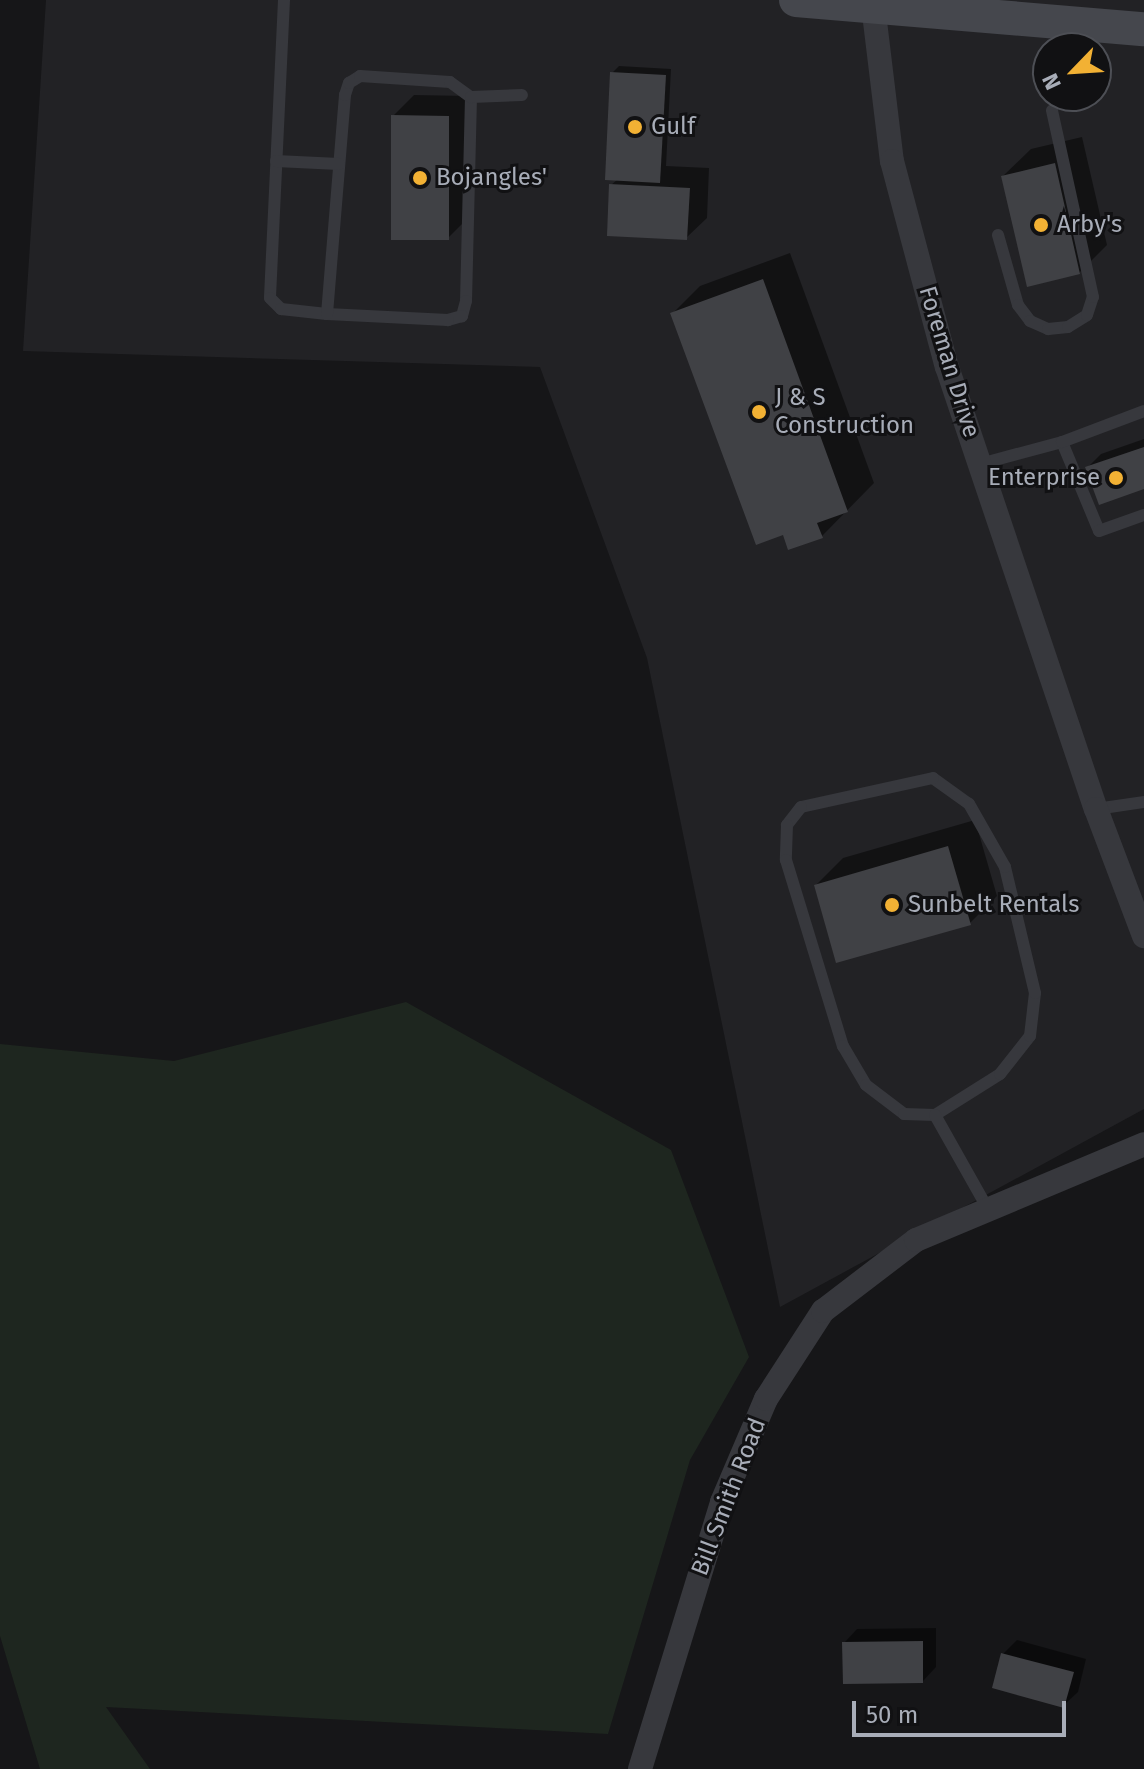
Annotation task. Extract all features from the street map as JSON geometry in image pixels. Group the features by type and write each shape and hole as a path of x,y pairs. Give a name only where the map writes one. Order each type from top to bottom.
{"main road":[{"path":"796,0 873,3 1144,29"}],"street":[{"name":"Foreman Drive","path":"873,3 892,161 947,367 1096,809 1144,936"},
{"name":"Bill Smith Road","path":"640,1769 722,1502 766,1399 823,1311 916,1240 1144,1144"}],"lane":[{"path":"284,0 270,298 281,309 448,320 462,316 466,301 471,97"},
{"path":"327,314 345,95 349,83 360,76 450,82 471,97 522,95"},
{"path":"998,235 1018,305 1030,321 1048,329 1068,327 1087,315 1093,297 1052,112"},
{"path":"276,161 339,164"},
{"path":"980,464 1062,442 1144,411"},
{"path":"1062,442 1099,531 1144,515"},
{"path":"933,778 969,804 1005,867 1035,993 1030,1036 1000,1074 935,1115 904,1114 866,1085 843,1046 786,860 787,825 801,807 933,778"},
{"path":"1096,809 1144,802"},
{"path":"935,1115 988,1209"}],"shaded area":[{"path":"46,0 1144,0 1144,1109 780,1307 647,658 540,367 23,351"},
{"path":"406,1002 671,1150 749,1357 690,1460 608,1734 106,1707 150,1769 40,1769 0,1636 0,1044 174,1061"}],"building":[{"name":"Gulf","path":"610,72 666,75 660,183 605,180"},
{"name":"Bojangles'","path":"391,115 449,116 449,240 391,240"},
{"name":"Arby's","path":"1055,163 1080,274 1027,287 1001,176"},
{"path":"609,184 690,188 687,240 607,236"},
{"name":"J & S Construction","path":"763,279 848,512 817,523 823,538 788,550 783,535 756,545 670,313"},
{"name":"Enterprise","path":"1144,447 1144,489 1099,505 1085,467"},
{"name":"Sunbelt Rentals","path":"948,846 971,925 836,963 814,885"},
{"path":"923,1641 923,1683 843,1684 842,1642"},
{"path":"1001,1653 1074,1672 1064,1708 992,1688"}],"place":[{"name":"Gulf","path":"635,127"},
{"name":"Bojangles'","path":"420,178"},
{"name":"Arby's","path":"1041,225"},
{"name":"J & S Construction","path":"759,412"},
{"name":"Enterprise","path":"1116,478"},
{"name":"Sunbelt Rentals","path":"892,905"}]}
